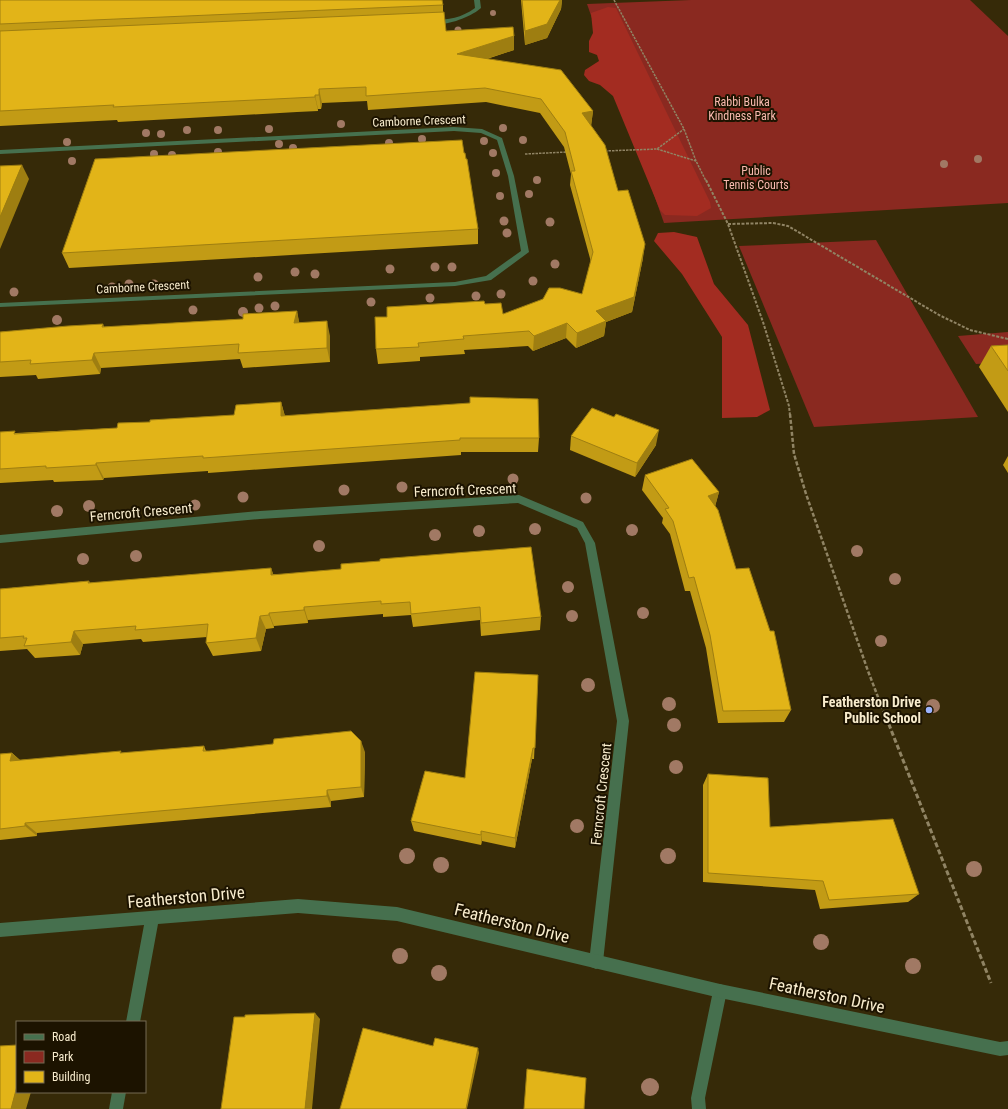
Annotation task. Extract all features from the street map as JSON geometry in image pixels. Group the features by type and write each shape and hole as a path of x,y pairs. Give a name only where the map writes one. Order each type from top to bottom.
{"street":[{"path":"422,23 453,21 467,17 478,8 477,0"},
{"name":"Camborne Crescent","path":"0,152 454,129 482,131 500,139 511,176 525,252 488,278 455,284 0,305"},
{"name":"Ferncroft Crescent","path":"0,539 260,515 519,499 580,525 590,543 623,721 596,962"},
{"name":"Featherston Drive","path":"0,930 298,906 397,914 720,992 1000,1049 1008,1048"},
{"path":"133,1021 152,918"},
{"path":"699,1109 698,1098 720,992"},
{"path":"116,1109 119,1093"}],"path":[{"path":"614,0 684,129 696,161 728,224 789,406 794,454 806,494 868,671 991,984"},
{"path":"658,149 684,129"},
{"path":"604,151 658,149 696,161"},
{"path":"504,155 573,152"},
{"path":"728,224 773,223 788,226 939,315 970,330 1008,339"}],"green space":[{"name":"Rabbi Bulka Kindness Park","path":"691,0 970,0 1008,36 1008,203 664,223 587,4"},
{"path":"876,240 978,417 814,427 739,246"},
{"path":"1008,332 1008,362 976,364 958,336"}],"shaded area":[{"path":"608,7 616,8 710,202 711,208 697,216 665,215 660,210 613,96 600,85 589,81 584,75 585,70 599,61 597,55 589,52 589,41 593,33 591,13"},
{"path":"674,232 697,237 714,284 748,325 770,410 757,417 722,418 722,337 682,274 654,241 658,233"}],"building":[{"path":"0,0 442,0 443,5 0,24"},
{"path":"522,0 560,0 547,24 525,31"},
{"path":"444,12 446,31 513,27 514,36 457,54 561,70 593,111 582,113 605,145 618,191 628,190 645,244 634,297 596,311 606,321 577,333 567,323 534,336 529,331 463,336 464,339 418,343 419,347 376,349 375,317 387,317 387,307 484,301 485,304 501,303 503,314 543,299 549,288 560,288 582,294 593,252 571,171 575,171 565,132 541,99 485,88 366,96 366,87 319,89 319,95 315,95 315,97 0,111 0,31"},
{"path":"462,140 464,153 467,159 478,229 62,253 95,159"},
{"path":"22,165 0,217 0,166"},
{"path":"297,311 294,323 327,321 327,348 238,353 239,344 94,353 92,360 30,364 31,360 0,362 0,332 103,324 102,327 243,319 243,314"},
{"path":"1008,345 1008,371 991,346"},
{"path":"470,397 538,399 539,438 460,438 460,440 203,458 203,456 96,463 96,465 0,469 0,432 15,431 14,434 117,428 118,423 150,422 150,420 234,415 236,405 281,402 281,416 470,403"},
{"path":"592,408 614,417 616,414 659,430 637,463 571,436"},
{"path":"692,459 719,492 708,496 718,510 736,569 749,568 770,631 774,631 791,710 723,711 710,635 694,577 689,578 673,521 665,509 669,508 645,475"},
{"path":"531,547 541,617 481,623 480,607 411,614 410,602 381,604 381,601 304,607 304,610 269,613 269,615 260,616 256,638 206,643 208,624 135,630 136,626 74,631 71,642 24,646 27,638 23,638 24,636 0,638 0,589 271,568 271,575 341,569 341,564 380,561 380,559"},
{"path":"475,672 538,675 535,748 533,748 515,838 481,831 481,835 411,821 425,771 465,778"},
{"path":"351,731 361,741 361,787 327,790 327,796 25,823 25,826 0,829 0,754 12,753 10,761 121,751 120,753 204,746 203,751 209,751 273,744 274,739"},
{"path":"708,774 768,778 770,827 893,819 919,894 829,900 823,881 708,873"},
{"path":"315,1013 305,1109 221,1109 234,1017 245,1017 245,1015"},
{"path":"363,1028 433,1046 435,1038 478,1048 466,1109 340,1109"},
{"path":"16,1045 16,1090 11,1109 0,1109 0,1046"},
{"path":"527,1069 586,1078 584,1109 524,1109"}],"place":[{"name":"Featherston Drive Public School","path":"929,710"}],"park label":[{"name":"Public Tennis Courts","path":"756,178"}]}
